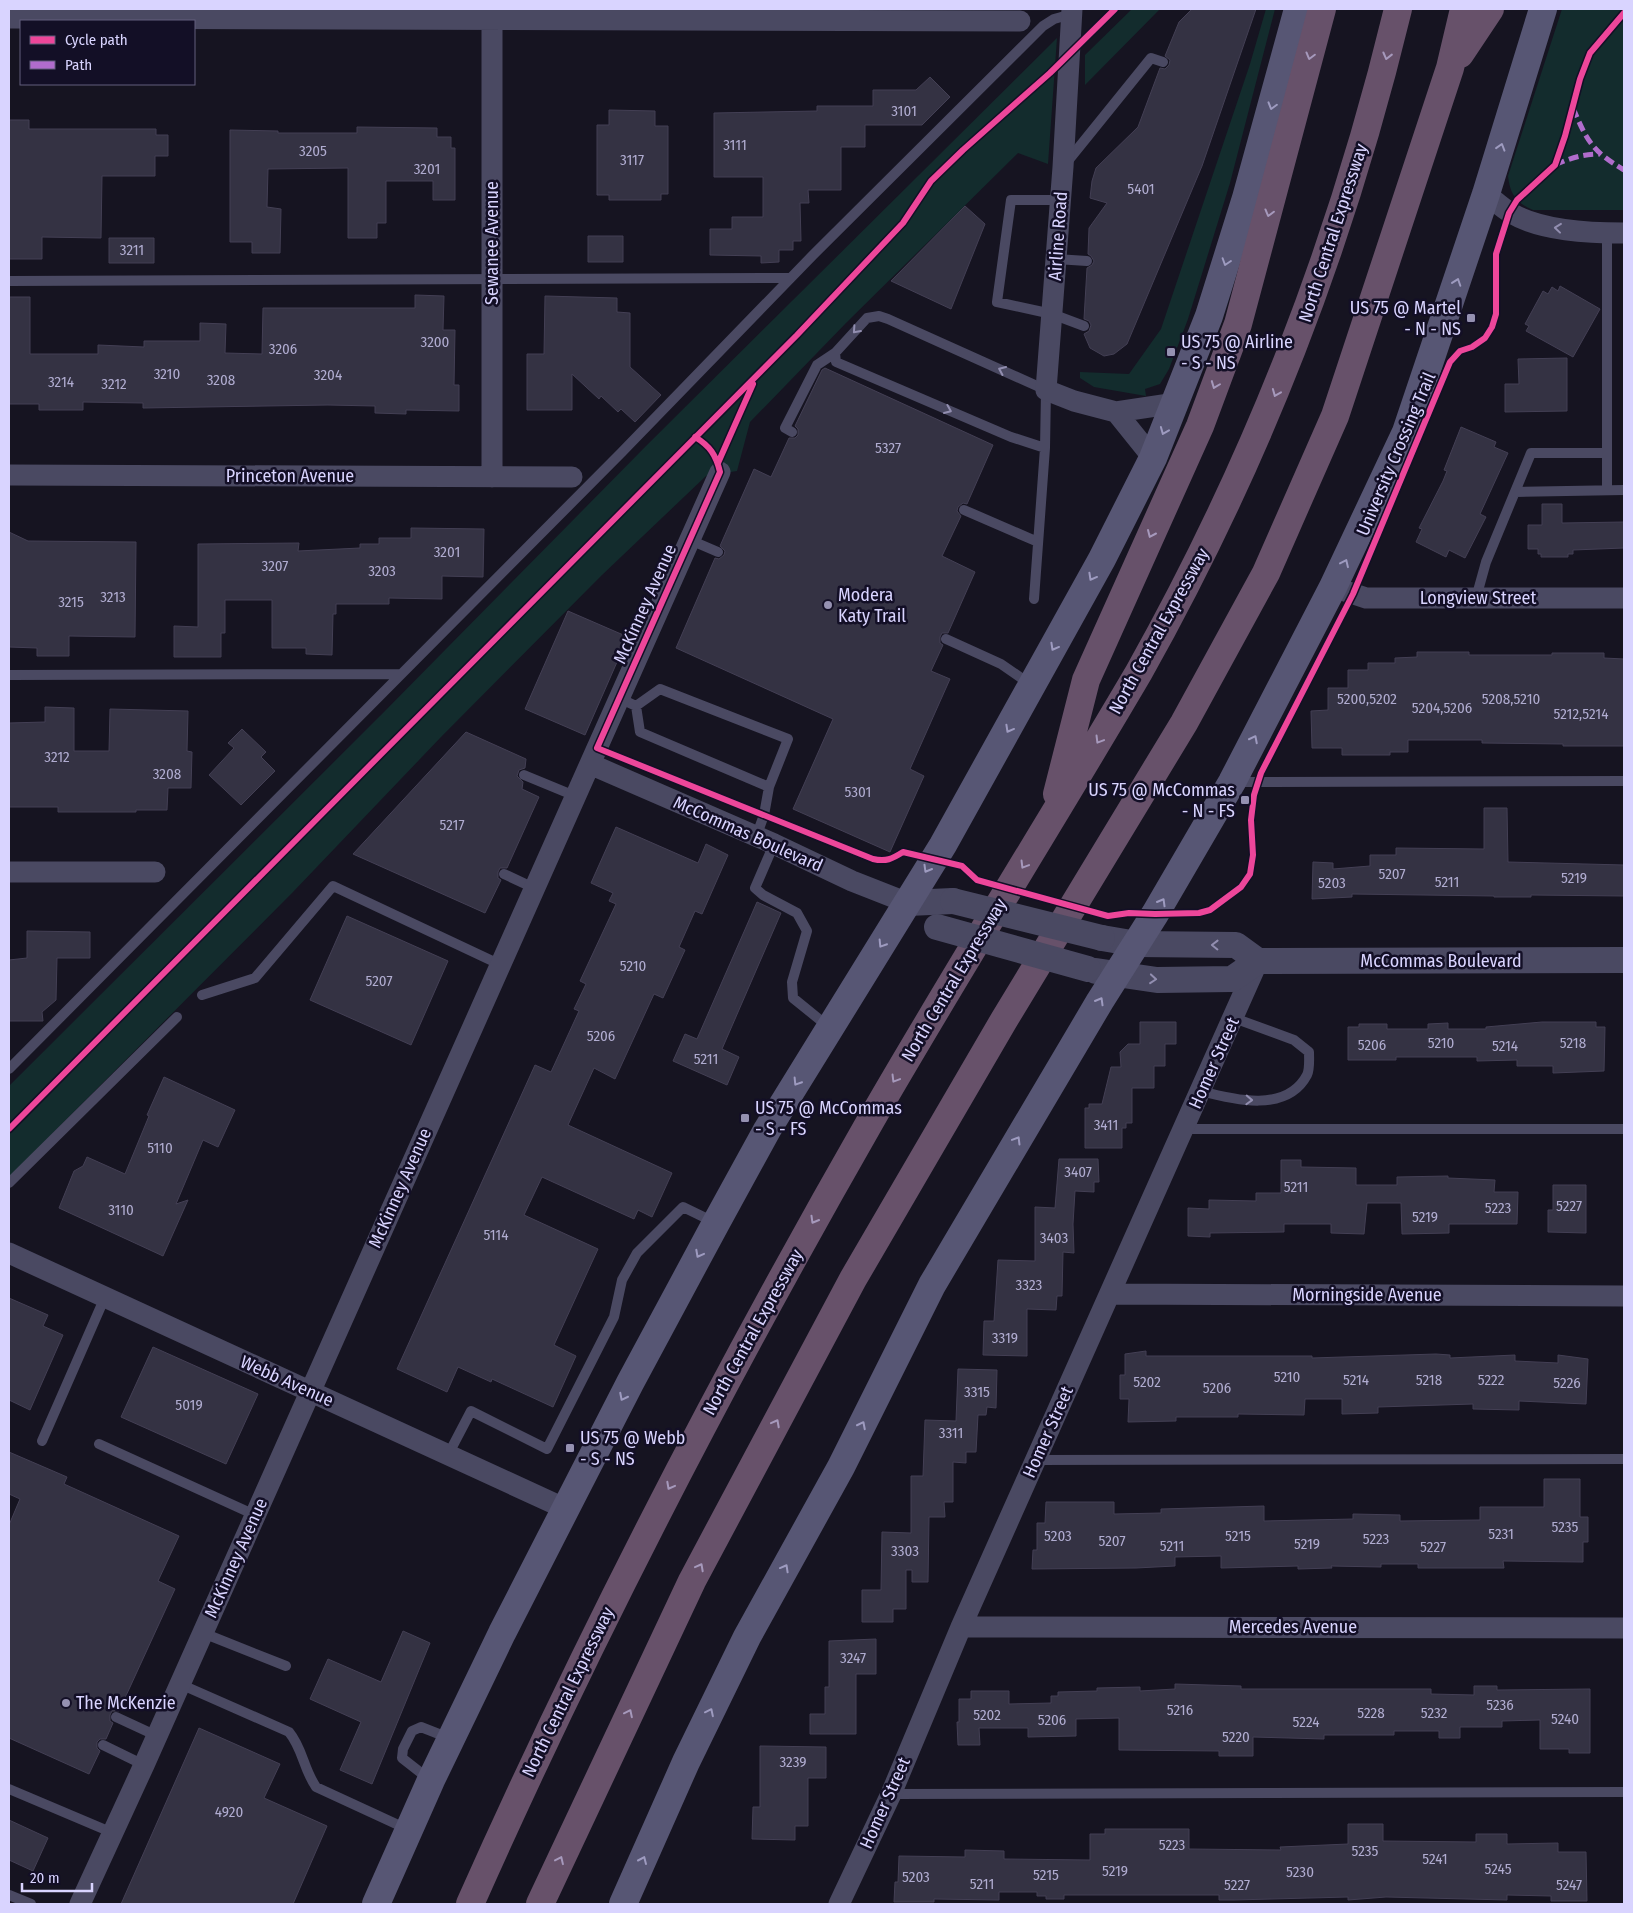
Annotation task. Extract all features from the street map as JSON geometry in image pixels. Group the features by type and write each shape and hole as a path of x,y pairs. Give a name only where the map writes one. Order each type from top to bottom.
{"highway":[{"path":"1049,823 1086,680 1200,426 1238,324 1322,9"},
{"name":"North Central Expressway","path":"470,1904 520,1792 590,1645 738,1357 873,1117 1134,679 1184,589 1237,482 1304,322 1333,240 1370,118 1398,9"},
{"path":"540,1904 692,1581 853,1279 1004,1020 1184,723 1266,573 1336,416 1450,68 1464,9"},
{"path":"1450,68 1490,9"}],"main road":[{"path":"376,1904 431,1780 502,1633 630,1383 767,1130 943,845 1033,686 1102,559 1153,458 1209,316 1246,198 1298,9"},
{"path":"623,1904 686,1762 747,1637 840,1467 932,1285 1232,782 1333,587 1406,432 1486,194 1543,9"}],"street":[{"name":"Airline Road","path":"1046,390 1063,167 1072,12"},
{"path":"9,18 492,13 1020,21"},
{"name":"Sewanee Avenue","path":"492,13 492,477"},
{"path":"1486,194 1509,212 1526,221 1544,226 1616,233"},
{"path":"1046,390 1074,401 1116,412 1176,403"},
{"path":"1116,412 1153,458"},
{"name":"McKinney Avenue","path":"80,1904 157,1736 575,796 590,764 628,702 690,540 720,472"},
{"name":"Princeton Avenue","path":"9,475 572,477"},
{"name":"Longview Street","path":"1333,587 1366,598 1624,598"},
{"name":"McCommas Boulevard","path":"590,764 852,881 908,902 937,927 1088,969 1157,980 1232,979 1258,962 1624,960"},
{"path":"9,872 155,872"},
{"name":"McCommas Boulevard","path":"908,902 953,901 1102,938 1137,944 1236,946 1258,962"},
{"name":"Homer Street","path":"839,1904 891,1794 961,1627 1258,962"},
{"name":"Webb Avenue","path":"9,1253 566,1509"},
{"name":"Morningside Avenue","path":"1111,1294 1624,1296"},
{"name":"Mercedes Avenue","path":"961,1627 1624,1628"}],"lane":[{"path":"9,1069 614,460 790,278 1042,26 1054,18 1072,12"},
{"path":"1063,167 1151,58 1163,62"},
{"path":"1060,200 1011,200 997,302 1052,314 1084,326"},
{"path":"1607,490 1616,233"},
{"path":"1056,259 1087,260"},
{"path":"9,281 790,278"},
{"path":"792,432 785,428 817,365 835,353 867,318 879,316 1046,390 1045,448 1034,599"},
{"path":"835,353 836,362 1011,436 1045,448"},
{"path":"1476,598 1486,562 1531,453 1607,453"},
{"path":"1516,492 1624,490"},
{"path":"964,510 1038,542"},
{"path":"690,540 718,552"},
{"path":"946,639 1001,664 1033,686"},
{"path":"9,675 400,674"},
{"path":"769,787 640,732 628,702 660,690 788,739 769,787 764,816 765,841 755,888 763,895 797,913 807,931 792,982 793,998 830,1028"},
{"path":"524,774 575,796"},
{"path":"1232,782 1624,781"},
{"path":"504,874 534,888"},
{"path":"202,995 255,978 334,886 500,965"},
{"path":"9,1183 177,1017"},
{"path":"1201,1091 1232,1099 1269,1101 1296,1091 1308,1074 1309,1052 1294,1040 1234,1018"},
{"path":"1184,1129 1624,1129"},
{"path":"448,1455 470,1411 547,1449 614,1317 622,1280 637,1253 683,1207 716,1223"},
{"path":"42,1441 105,1298"},
{"path":"99,1444 255,1515"},
{"path":"1035,1460 1624,1460"},
{"path":"203,1633 286,1666"},
{"path":"180,1684 289,1732 297,1742 308,1776 316,1787 409,1830"},
{"path":"116,1717 157,1736"},
{"path":"431,1780 402,1758 403,1749 412,1731 421,1727 451,1738"},
{"path":"103,1745 144,1765"},
{"path":"9,1790 113,1832"},
{"path":"891,1794 1624,1792"},
{"path":"9,1895 31,1904"}],"green space":[{"path":"1132,9 1160,9 1085,85 1085,55"},
{"path":"1266,9 1275,9 1230,183 1188,319 1169,369 1160,384 1145,389 1146,396 1094,387 1080,378 1080,372 1129,374 1161,329 1250,64"},
{"path":"1562,9 1624,9 1624,210 1533,210 1518,201 1510,188 1508,176"},
{"path":"1057,38 1048,164 1018,153 846,323 750,422 737,471 706,476 601,576 441,737 293,892 9,1177 9,1086 381,715 646,446"}],"building":[{"path":"1192,9 1256,9 1202,166 1127,344 1114,354 1104,356 1090,348 1084,334 1089,331 1091,325 1089,321 1084,319 1087,268 1094,261 1088,254 1089,228 1107,203 1090,198 1092,181 1096,168 1138,127 1160,68 1165,69 1169,65 1170,60 1165,56 1179,22"},
{"path":"930,77 950,97 922,125 865,125 865,147 841,147 841,190 808,190 809,203 800,203 801,241 793,241 793,250 779,250 779,262 761,263 761,256 710,255 710,229 732,229 732,217 763,217 763,177 714,177 714,113 817,111 817,106 873,106 873,90 916,90"},
{"path":"609,110 655,111 655,126 668,126 668,194 661,194 661,200 609,200 609,195 597,195 597,125 609,125"},
{"path":"9,120 29,120 29,129 156,129 156,135 168,135 168,156 155,156 155,176 102,176 101,238 42,237 42,259 9,259"},
{"path":"357,127 437,128 437,137 451,137 451,148 455,148 455,200 433,200 433,181 386,181 386,223 377,223 377,238 348,238 348,168 268,169 267,207 281,209 280,253 252,253 252,242 230,242 230,130 278,131 278,133 357,133"},
{"path":"965,206 985,224 951,309 891,281"},
{"path":"588,236 623,236 623,262 588,262"},
{"path":"109,238 154,238 154,263 109,263"},
{"path":"1560,286 1600,309 1573,357 1526,331 1529,326 1525,324 1543,291 1548,294 1552,287 1558,291"},
{"path":"415,295 444,296 443,330 455,330 454,385 459,385 459,411 406,410 406,414 375,413 375,406 328,405 143,408 143,403 83,402 83,410 39,410 39,404 9,404 9,297 30,297 30,354 98,354 98,345 144,347 144,341 200,341 200,323 226,324 225,353 262,354 263,308 415,308"},
{"path":"545,296 617,298 617,312 630,313 630,367 661,395 635,422 621,409 618,412 601,396 599,399 572,374 572,410 527,410 527,354 544,354"},
{"path":"1567,358 1567,411 1505,412 1505,384 1519,384 1518,359"},
{"path":"825,368 993,445 967,504 963,503 958,507 957,511 961,516 942,556 975,572 948,633 942,633 940,637 940,643 943,645 931,671 950,679 910,769 924,776 890,852 793,809 833,719 676,648 715,558 719,559 724,555 725,551 720,546 754,469 771,477 789,438 795,438 798,435 798,429 795,426 822,370"},
{"path":"1461,427 1496,442 1494,447 1508,453 1480,514 1486,517 1465,558 1449,550 1446,557 1416,542 1422,529 1419,528 1447,471 1444,470"},
{"path":"1542,504 1562,504 1562,523 1624,522 1624,548 1573,550 1573,554 1568,554 1568,557 1541,557 1541,554 1538,554 1538,549 1528,549 1528,525 1542,525"},
{"path":"411,528 484,529 483,577 442,576 442,599 389,598 389,604 336,604 336,614 333,614 332,655 306,654 306,648 272,648 272,600 225,600 225,633 221,633 221,657 174,657 174,626 198,627 198,544 299,543 298,551 360,548 360,544 379,544 379,538 411,538"},
{"path":"9,532 28,541 136,542 135,637 69,636 69,656 37,656 37,648 9,647"},
{"path":"568,611 628,637 585,735 525,709"},
{"path":"1417,652 1469,652 1469,655 1604,653 1604,658 1624,659 1624,746 1482,743 1482,740 1408,740 1408,752 1390,752 1390,755 1342,755 1342,748 1312,748 1311,711 1328,710 1328,688 1348,688 1348,670 1368,670 1368,663 1395,663 1395,658 1417,657"},
{"path":"45,707 74,708 74,751 109,751 110,709 188,711 187,751 192,752 191,788 168,788 167,810 58,812 58,807 9,807 9,723 45,722"},
{"path":"242,729 266,752 261,757 275,771 241,805 209,775 234,748 228,743"},
{"path":"466,732 526,759 525,768 519,770 517,776 523,782 522,789 539,797 507,868 500,868 498,872 498,878 501,880 485,913 353,854"},
{"path":"1484,808 1507,808 1508,862 1624,865 1624,896 1531,895 1531,897 1494,897 1352,894 1352,897 1312,899 1313,862 1333,863 1333,869 1370,866 1370,855 1396,855 1396,848 1484,849"},
{"path":"616,827 698,863 706,844 728,855 702,914 695,911 679,947 685,950 663,998 654,994 615,1079 594,1068 568,1125 672,1173 652,1217 638,1210 634,1219 542,1177 524,1215 598,1249 554,1345 576,1356 553,1407 492,1379 491,1382 458,1367 447,1392 397,1369 535,1065 551,1072 579,1011 574,1009 586,984 580,981 616,904 609,901 613,893 591,883"},
{"path":"757,902 781,913 722,1049 739,1057 727,1085 673,1061 685,1034 697,1039"},
{"path":"347,916 448,961 411,1045 310,1000"},
{"path":"27,931 90,932 90,958 57,958 56,1000 42,1012 43,1021 9,1021 9,960 27,958"},
{"path":"1140,1022 1176,1022 1176,1044 1165,1044 1165,1066 1154,1066 1154,1088 1132,1088 1132,1123 1126,1123 1126,1128 1122,1128 1122,1148 1085,1148 1085,1108 1089,1108 1089,1104 1102,1104 1111,1067 1121,1067 1120,1052 1128,1044 1140,1044"},
{"path":"1542,1022 1596,1022 1596,1027 1605,1027 1604,1071 1553,1073 1553,1066 1517,1066 1517,1060 1477,1061 1477,1057 1396,1057 1396,1060 1348,1060 1348,1027 1359,1027 1359,1024 1387,1024 1387,1029 1428,1029 1428,1024 1448,1023 1448,1029 1486,1029 1486,1027"},
{"path":"164,1077 235,1110 218,1147 203,1140 176,1204 188,1200 163,1256 59,1208 74,1171 83,1166 87,1157 125,1174 149,1116 147,1115"},
{"path":"1059,1159 1098,1159 1099,1182 1094,1182 1094,1192 1075,1191 1074,1253 1063,1252 1062,1296 1057,1296 1056,1310 1027,1309 1027,1356 983,1355 984,1321 994,1321 998,1260 1035,1261 1035,1207 1055,1208"},
{"path":"1281,1160 1301,1160 1301,1167 1356,1168 1356,1185 1397,1185 1397,1177 1448,1176 1448,1178 1495,1180 1494,1192 1518,1192 1517,1224 1449,1224 1449,1233 1402,1234 1401,1203 1367,1203 1364,1234 1331,1233 1331,1224 1284,1224 1284,1232 1210,1233 1210,1237 1188,1236 1188,1208 1209,1209 1209,1200 1256,1201 1256,1193 1281,1193"},
{"path":"1553,1185 1586,1185 1586,1233 1548,1232 1548,1210 1553,1210"},
{"path":"9,1298 48,1315 43,1326 63,1335 30,1410 9,1400"},
{"path":"153,1347 258,1394 226,1464 121,1417"},
{"path":"1146,1351 1146,1356 1312,1356 1312,1358 1436,1354 1450,1355 1450,1358 1515,1355 1515,1361 1558,1363 1558,1355 1588,1359 1586,1404 1519,1401 1519,1410 1473,1409 1473,1404 1378,1407 1378,1413 1342,1414 1342,1399 1305,1399 1304,1415 1238,1414 1238,1417 1176,1417 1176,1421 1128,1422 1129,1399 1120,1399 1120,1375 1125,1375 1125,1354"},
{"path":"958,1369 997,1370 996,1408 987,1407 986,1415 978,1415 976,1452 966,1452 966,1463 953,1462 953,1502 944,1502 945,1517 929,1517 928,1582 912,1582 912,1570 906,1570 906,1609 893,1609 893,1622 862,1622 862,1590 881,1590 882,1532 911,1533 911,1476 923,1476 925,1420 956,1421"},
{"path":"9,1452 67,1477 64,1484 179,1536 158,1581 175,1589 119,1711 112,1711 110,1715 110,1721 113,1723 106,1739 100,1739 97,1742 97,1748 100,1751 89,1774 9,1738 9,1525 20,1499 9,1494"},
{"path":"1544,1479 1580,1479 1580,1517 1588,1517 1588,1542 1583,1542 1583,1562 1503,1561 1504,1568 1418,1568 1418,1564 1381,1564 1381,1567 1331,1566 1332,1568 1298,1569 1298,1566 1221,1568 1221,1556 1175,1557 1175,1566 1032,1569 1033,1550 1037,1550 1037,1523 1045,1523 1046,1502 1114,1502 1114,1514 1161,1513 1161,1509 1264,1506 1264,1521 1353,1519 1353,1514 1400,1515 1400,1521 1480,1520 1480,1507 1544,1507"},
{"path":"403,1631 430,1643 372,1784 340,1770 361,1722 310,1699 328,1659 381,1682"},
{"path":"876,1639 876,1674 856,1674 856,1734 810,1734 810,1714 825,1714 825,1687 829,1687 829,1641"},
{"path":"1175,1684 1241,1686 1241,1689 1431,1689 1431,1694 1474,1695 1474,1686 1497,1686 1497,1690 1590,1689 1590,1753 1569,1753 1569,1749 1540,1749 1540,1720 1502,1721 1502,1727 1460,1727 1460,1738 1439,1738 1439,1731 1394,1731 1394,1735 1324,1735 1324,1739 1253,1737 1253,1756 1219,1756 1219,1751 1119,1750 1119,1718 1076,1719 1076,1736 1028,1737 1028,1728 979,1728 980,1745 958,1745 959,1699 971,1699 971,1691 1009,1691 1009,1704 1051,1703 1051,1696 1058,1696 1058,1692 1097,1691 1097,1688 1140,1687 1140,1691 1175,1689"},
{"path":"199,1728 280,1764 264,1798 327,1826 293,1904 121,1904"},
{"path":"760,1746 826,1747 826,1778 808,1778 808,1826 795,1826 795,1840 752,1839 753,1807 760,1807"},
{"path":"9,1820 48,1838 33,1871 9,1860"},
{"path":"1348,1824 1383,1824 1383,1841 1476,1842 1476,1834 1507,1834 1507,1844 1558,1843 1558,1852 1586,1852 1587,1901 1551,1901 1551,1896 1507,1895 1507,1900 1386,1897 1348,1900 1348,1897 1219,1900 1219,1895 1064,1895 1064,1899 1046,1899 1046,1896 1037,1896 1037,1892 999,1892 999,1900 934,1899 934,1902 894,1902 895,1882 898,1882 899,1856 965,1857 965,1850 1004,1851 1004,1859 1090,1860 1090,1834 1105,1834 1105,1829 1189,1829 1189,1849 1281,1850 1280,1847 1348,1844"}],"marked path":[{"path":"1573,108 1582,129 1597,151 1624,170"},
{"path":"1555,165 1577,157 1600,154"}],"cycle path":[{"path":"9,1129 797,335 903,223 931,181 1050,73 1115,9"},
{"name":"University Crossing Trail","path":"695,437 712,452 720,472 597,748 873,859 889,859 903,852 962,866 977,880 1108,916 1129,913 1199,913 1210,910 1241,887 1250,874 1253,855 1251,820 1254,795 1261,773 1353,594 1450,362 1460,351 1472,347 1485,338 1492,327 1496,314 1496,254 1509,213 1517,200 1555,165 1565,136 1580,79 1590,53 1624,13"},
{"path":"718,463 753,384"}],"place":[{"name":"US 75 @ Martel - N - NS","path":"1471,318"},
{"name":"US 75 @ Airline - S - NS","path":"1171,352"},
{"name":"Modera Katy Trail","path":"828,605"},
{"name":"US 75 @ McCommas - N - FS","path":"1245,800"},
{"name":"US 75 @ McCommas - S - FS","path":"745,1118"},
{"name":"US 75 @ Webb - S - NS","path":"570,1448"},
{"name":"The McKenzie","path":"66,1703"}]}
